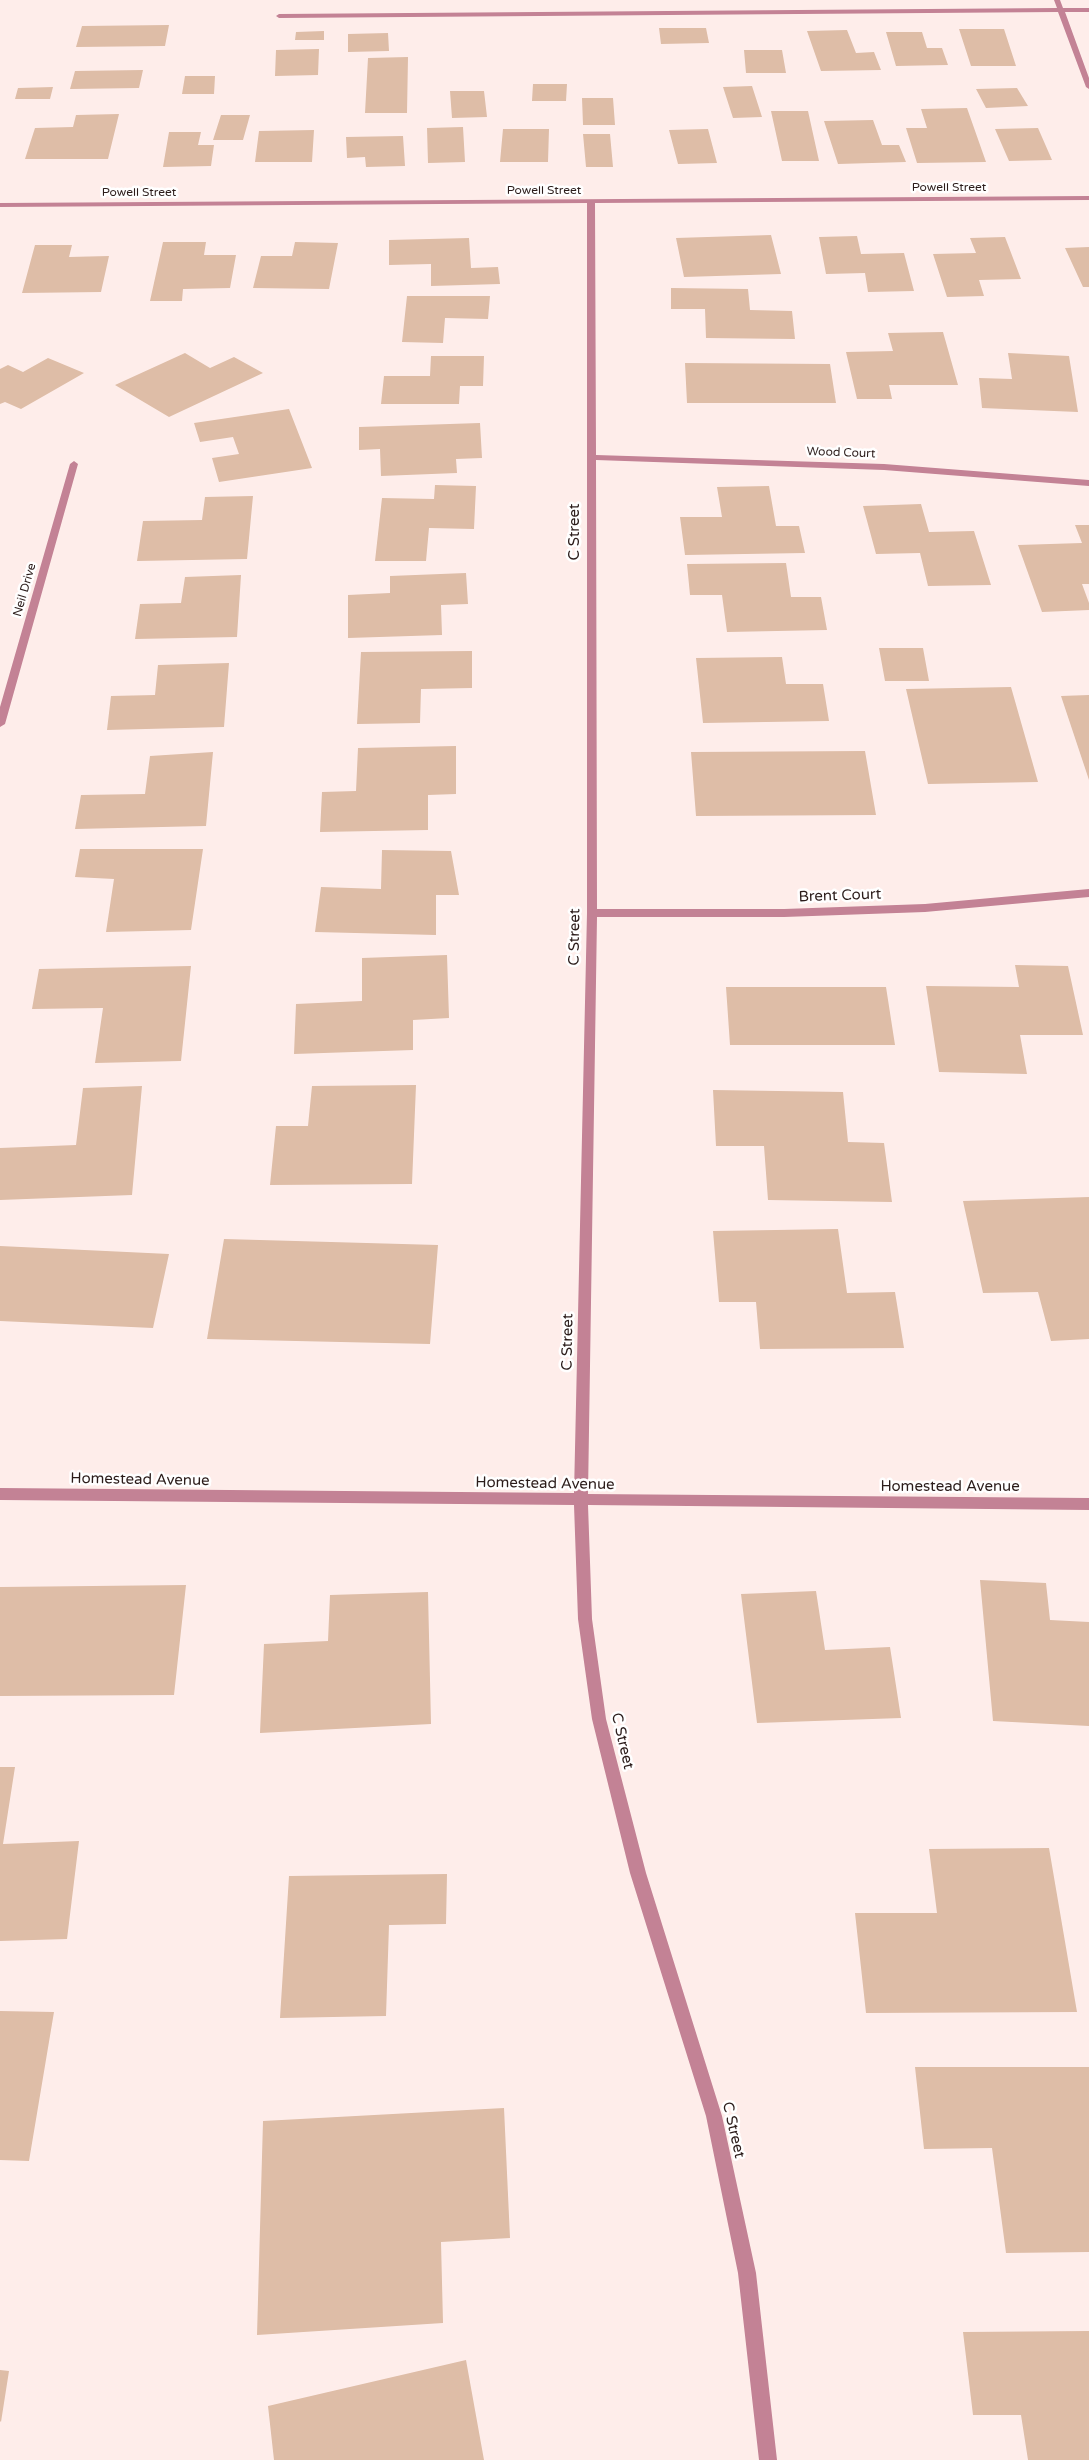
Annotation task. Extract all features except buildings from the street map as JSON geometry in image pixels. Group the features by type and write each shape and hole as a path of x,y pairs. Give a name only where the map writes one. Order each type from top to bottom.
{"street":[{"path":"1057,0 1089,87"},
{"path":"279,16 1089,10"},
{"name":"Powell Street","path":"0,205 1089,198"},
{"name":"C Street","path":"591,202 592,913 581,1501 585,1619 599,1719 638,1873 714,2116 747,2273 768,2460"},
{"name":"Wood Court","path":"591,457 884,467 1089,482"},
{"name":"Neil Drive","path":"0,724 74,464"},
{"name":"Brent Court","path":"592,913 784,913 896,909 1089,893"},
{"name":"Homestead Avenue","path":"0,1494 581,1501 1089,1504"}]}
